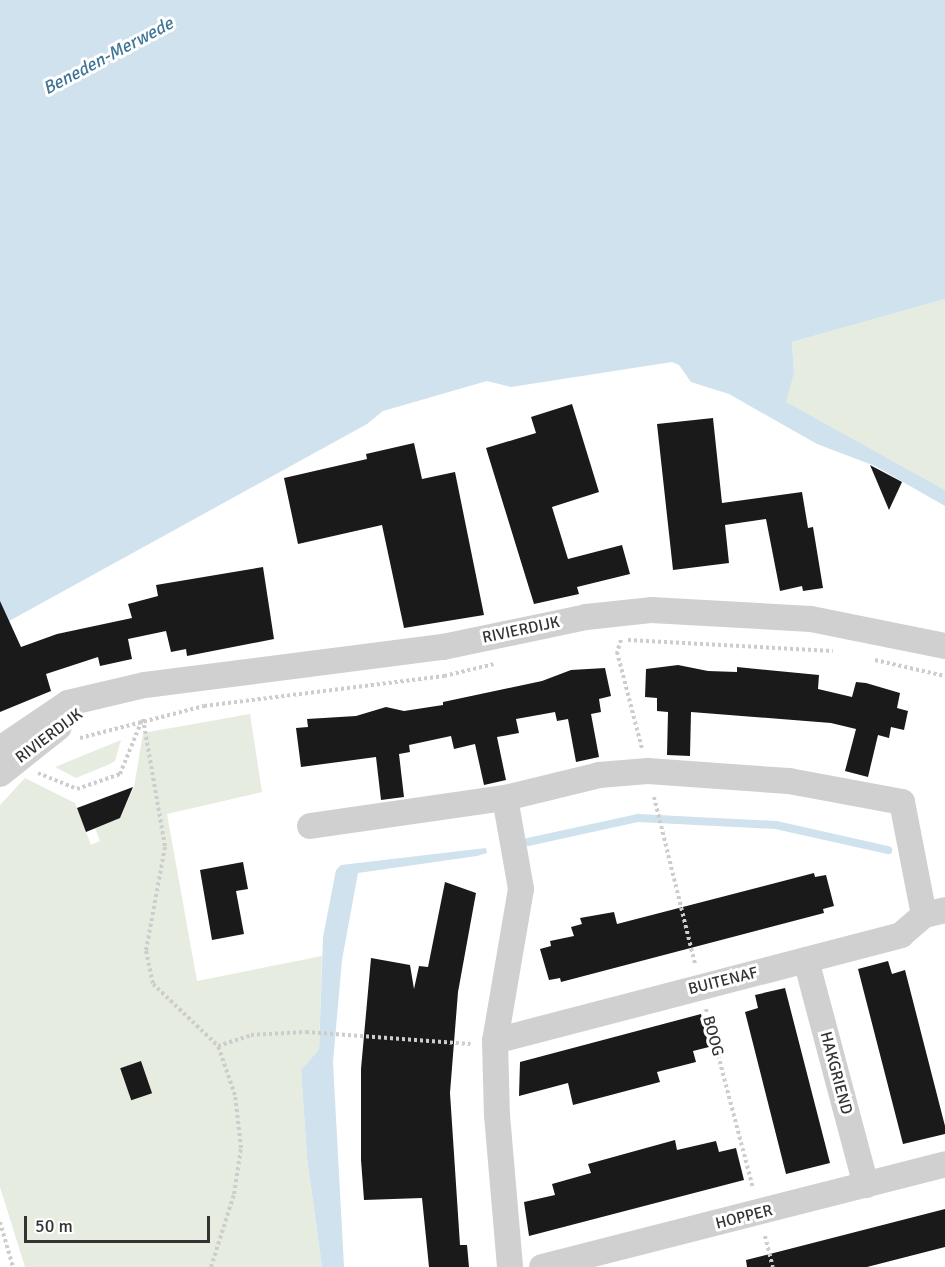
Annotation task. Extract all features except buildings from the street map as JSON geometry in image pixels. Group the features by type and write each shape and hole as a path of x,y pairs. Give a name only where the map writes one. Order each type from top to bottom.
{"street":[{"name":"RIVIERDIJK","path":"0,748 68,703 98,699 145,685 443,647 586,617 651,610 811,620 945,646"},
{"name":"RIVIERDIJK","path":"0,774 26,750 98,699"},
{"path":"310,826 505,798 599,775 648,771 789,781 902,802 934,912"},
{"path":"505,798 521,889 495,1041 497,1116 510,1267"},
{"name":"BUITENAF","path":"495,1041 901,935 934,912"},
{"name":"HAKGRIEND","path":"806,960 866,1185"},
{"name":"HOPPER","path":"542,1267 945,1164"}],"path":[{"path":"621,640 617,652 648,771"},
{"path":"611,641 763,644 839,652"},
{"path":"871,659 945,676"},
{"name":"RIVIERDIJK","path":"69,744 143,719 204,706 444,676 501,663"},
{"path":"143,719 165,847 146,951 153,984 218,1046 235,1095 241,1148 234,1194 212,1267"},
{"name":"RIVIERDIJK","path":"28,769 77,789 120,774 143,719"},
{"name":"BOOG","path":"656,804 700,986 773,1267"},
{"path":"218,1046 251,1035 306,1032 463,1045 495,1041"},
{"path":"0,1222 13,1267"}],"shaded area":[{"path":"945,299 945,490 785,402 794,373 792,342"},
{"path":"250,714 262,792 167,814 197,981 322,956 319,1051 301,1070 307,1158 322,1267 25,1267 0,1187 0,805 25,778 75,803 91,845 100,841 95,828 120,818 134,787 143,733"},
{"path":"121,740 115,761 76,778 55,767"}],"water":[{"name":"Beneden-Merwede","path":"0,0 945,0 945,299 792,342 794,373 786,402 945,490 945,506 875,466 817,444 729,394 691,382 679,365 672,362 511,387 487,381 383,411 367,424 0,626"},
{"path":"486,848 487,853 477,856 358,873 342,960 333,1062 344,1267 322,1267 307,1158 301,1070 319,1050 323,937 336,870 341,865"}],"waterway":[{"path":"528,842 638,818 776,825 888,850"}]}
